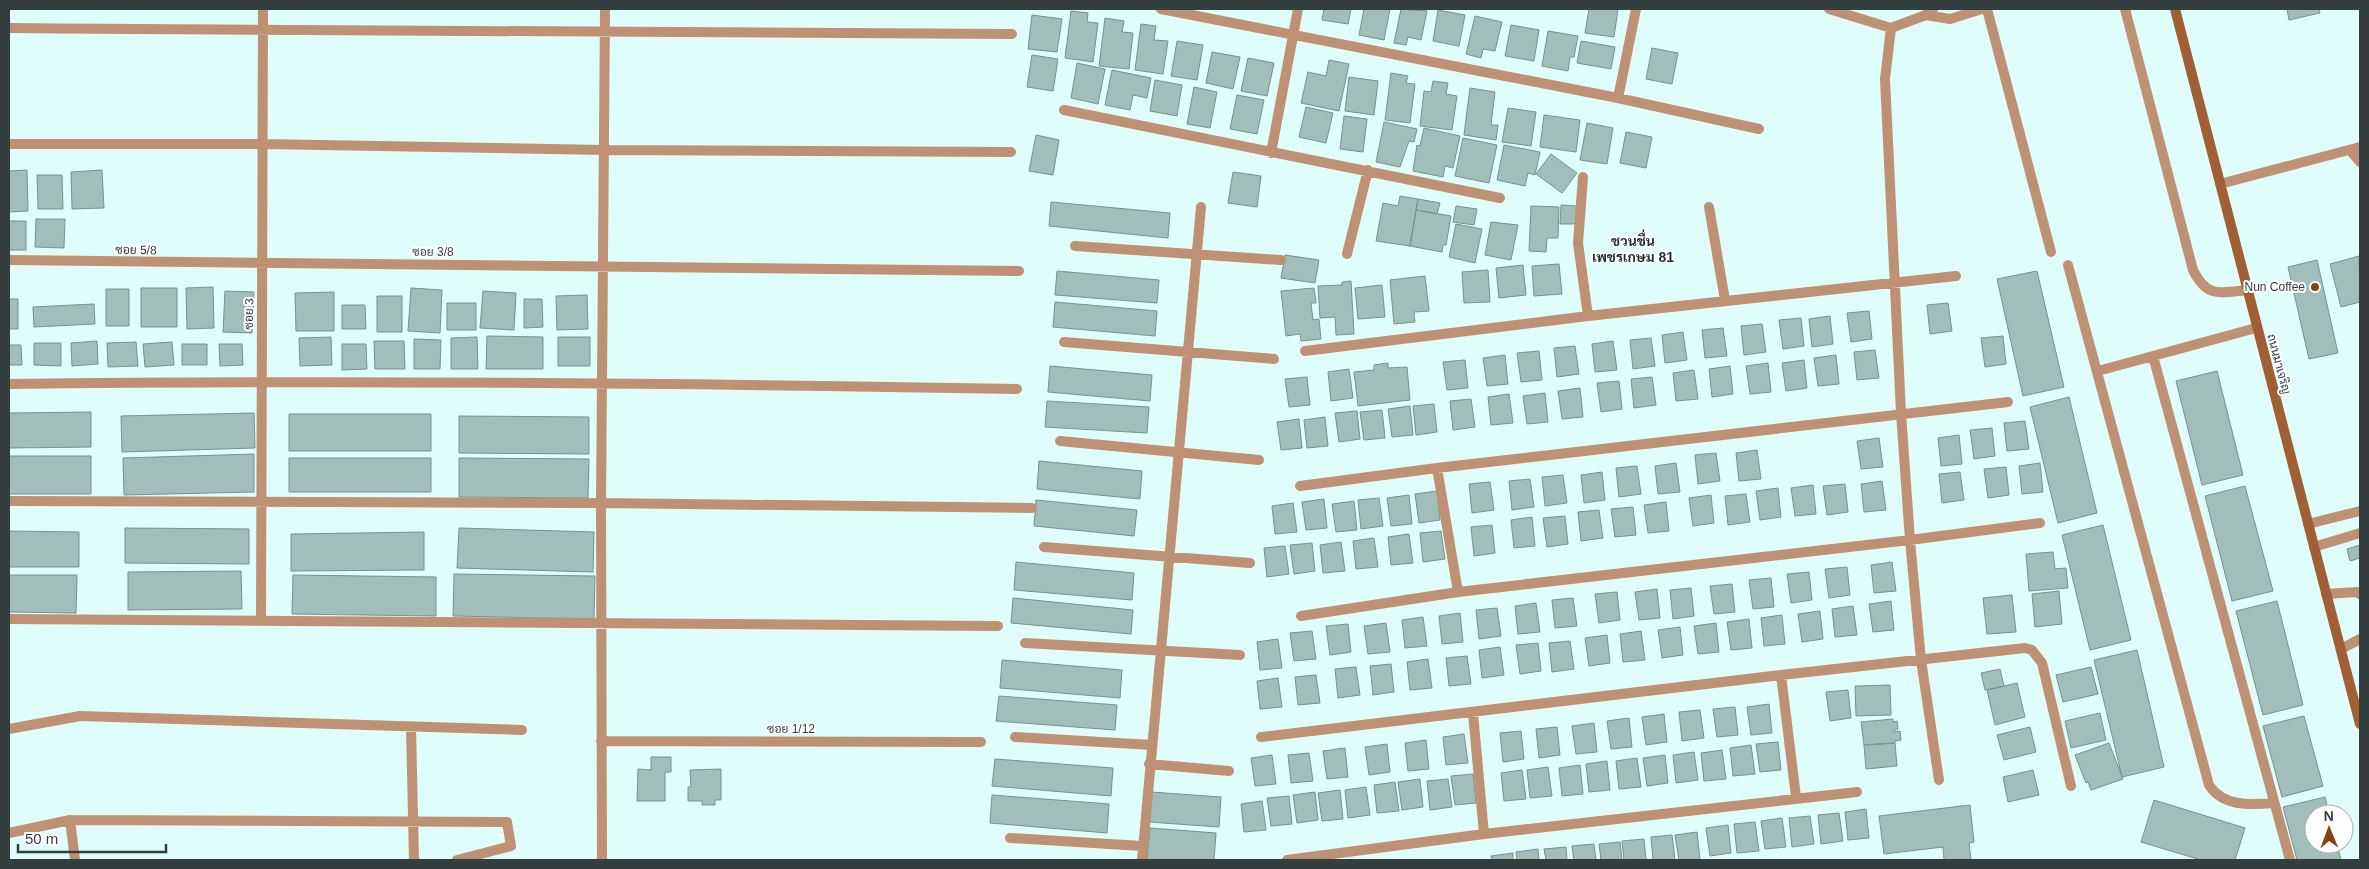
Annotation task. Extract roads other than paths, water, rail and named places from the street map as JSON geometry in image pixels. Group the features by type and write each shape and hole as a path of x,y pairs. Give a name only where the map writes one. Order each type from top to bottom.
{"main road":[{"name":"ถนนมาเจริญ","path":"2175,9 2246,290 2360,724"}],"street":[{"name":"ซอย 3","path":"261,620 260,381 263,264 264,9"},
{"path":"602,860 601,504 605,9"},
{"path":"1161,9 1618,98 1759,129"},
{"path":"1271,153 1298,9"},
{"path":"1618,98 1636,9"},
{"path":"1829,9 1890,28 1930,12 1948,14 1976,10"},
{"path":"1987,9 2051,252"},
{"path":"2125,9 2193,270 2199,282 2208,291 2219,293 2246,290"},
{"path":"9,28 263,31 606,30 1012,34"},
{"path":"1890,28 1886,88 1901,413 1921,660 1939,780"},
{"path":"1064,110 1500,198"},
{"path":"9,144 262,144 604,150 1011,152"},
{"path":"2220,184 2355,149 2360,162"},
{"path":"1347,254 1368,170"},
{"path":"1583,177 1578,243 1588,316"},
{"path":"1142,860 1149,764 1201,207"},
{"path":"1709,207 1725,300"},
{"path":"1075,246 1281,260"},
{"name":"ซอย 5/8","path":"9,260 263,264"},
{"name":"ซอย 3/8","path":"263,264 1019,271"},
{"path":"2068,265 2209,785 2214,793 2225,800 2249,805 2274,803"},
{"path":"1305,351 1725,300 1956,276"},
{"path":"2098,372 2256,328"},
{"path":"1064,342 1274,359"},
{"path":"2153,356 2290,860"},
{"path":"9,384 260,381 603,382 1016,389"},
{"path":"1300,486 1437,468 2008,402"},
{"path":"1060,441 1259,460"},
{"path":"1437,468 1458,592"},
{"path":"9,501 1032,508"},
{"path":"2308,524 2360,511"},
{"path":"1301,616 1458,592 1910,540 2040,523"},
{"path":"2314,547 2360,534"},
{"path":"1044,547 1250,563"},
{"path":"2326,594 2357,592 2360,594"},
{"path":"9,619 998,626"},
{"path":"2341,649 2360,639"},
{"path":"1026,643 1240,655"},
{"path":"1261,737 2025,648 2032,650 2042,663 2070,786"},
{"path":"1781,675 1796,797"},
{"path":"1473,713 1484,834"},
{"path":"9,729 80,716 522,730"},
{"path":"411,727 414,860"},
{"path":"1015,737 1152,745"},
{"name":"ซอย 1/12","path":"601,741 980,742"},
{"path":"1149,764 1229,771"},
{"path":"1287,860 1484,834 1796,797 1857,792"},
{"path":"70,820 75,860"},
{"path":"9,833 70,820 506,822 511,846 457,860"},
{"path":"1010,838 1142,846"}],"place":[{"name":"Nun Coffee","path":"2315,287"}],"district":[{"name":"ชวนชื่น เพชรเกษม 81","path":"1633,250"}]}
